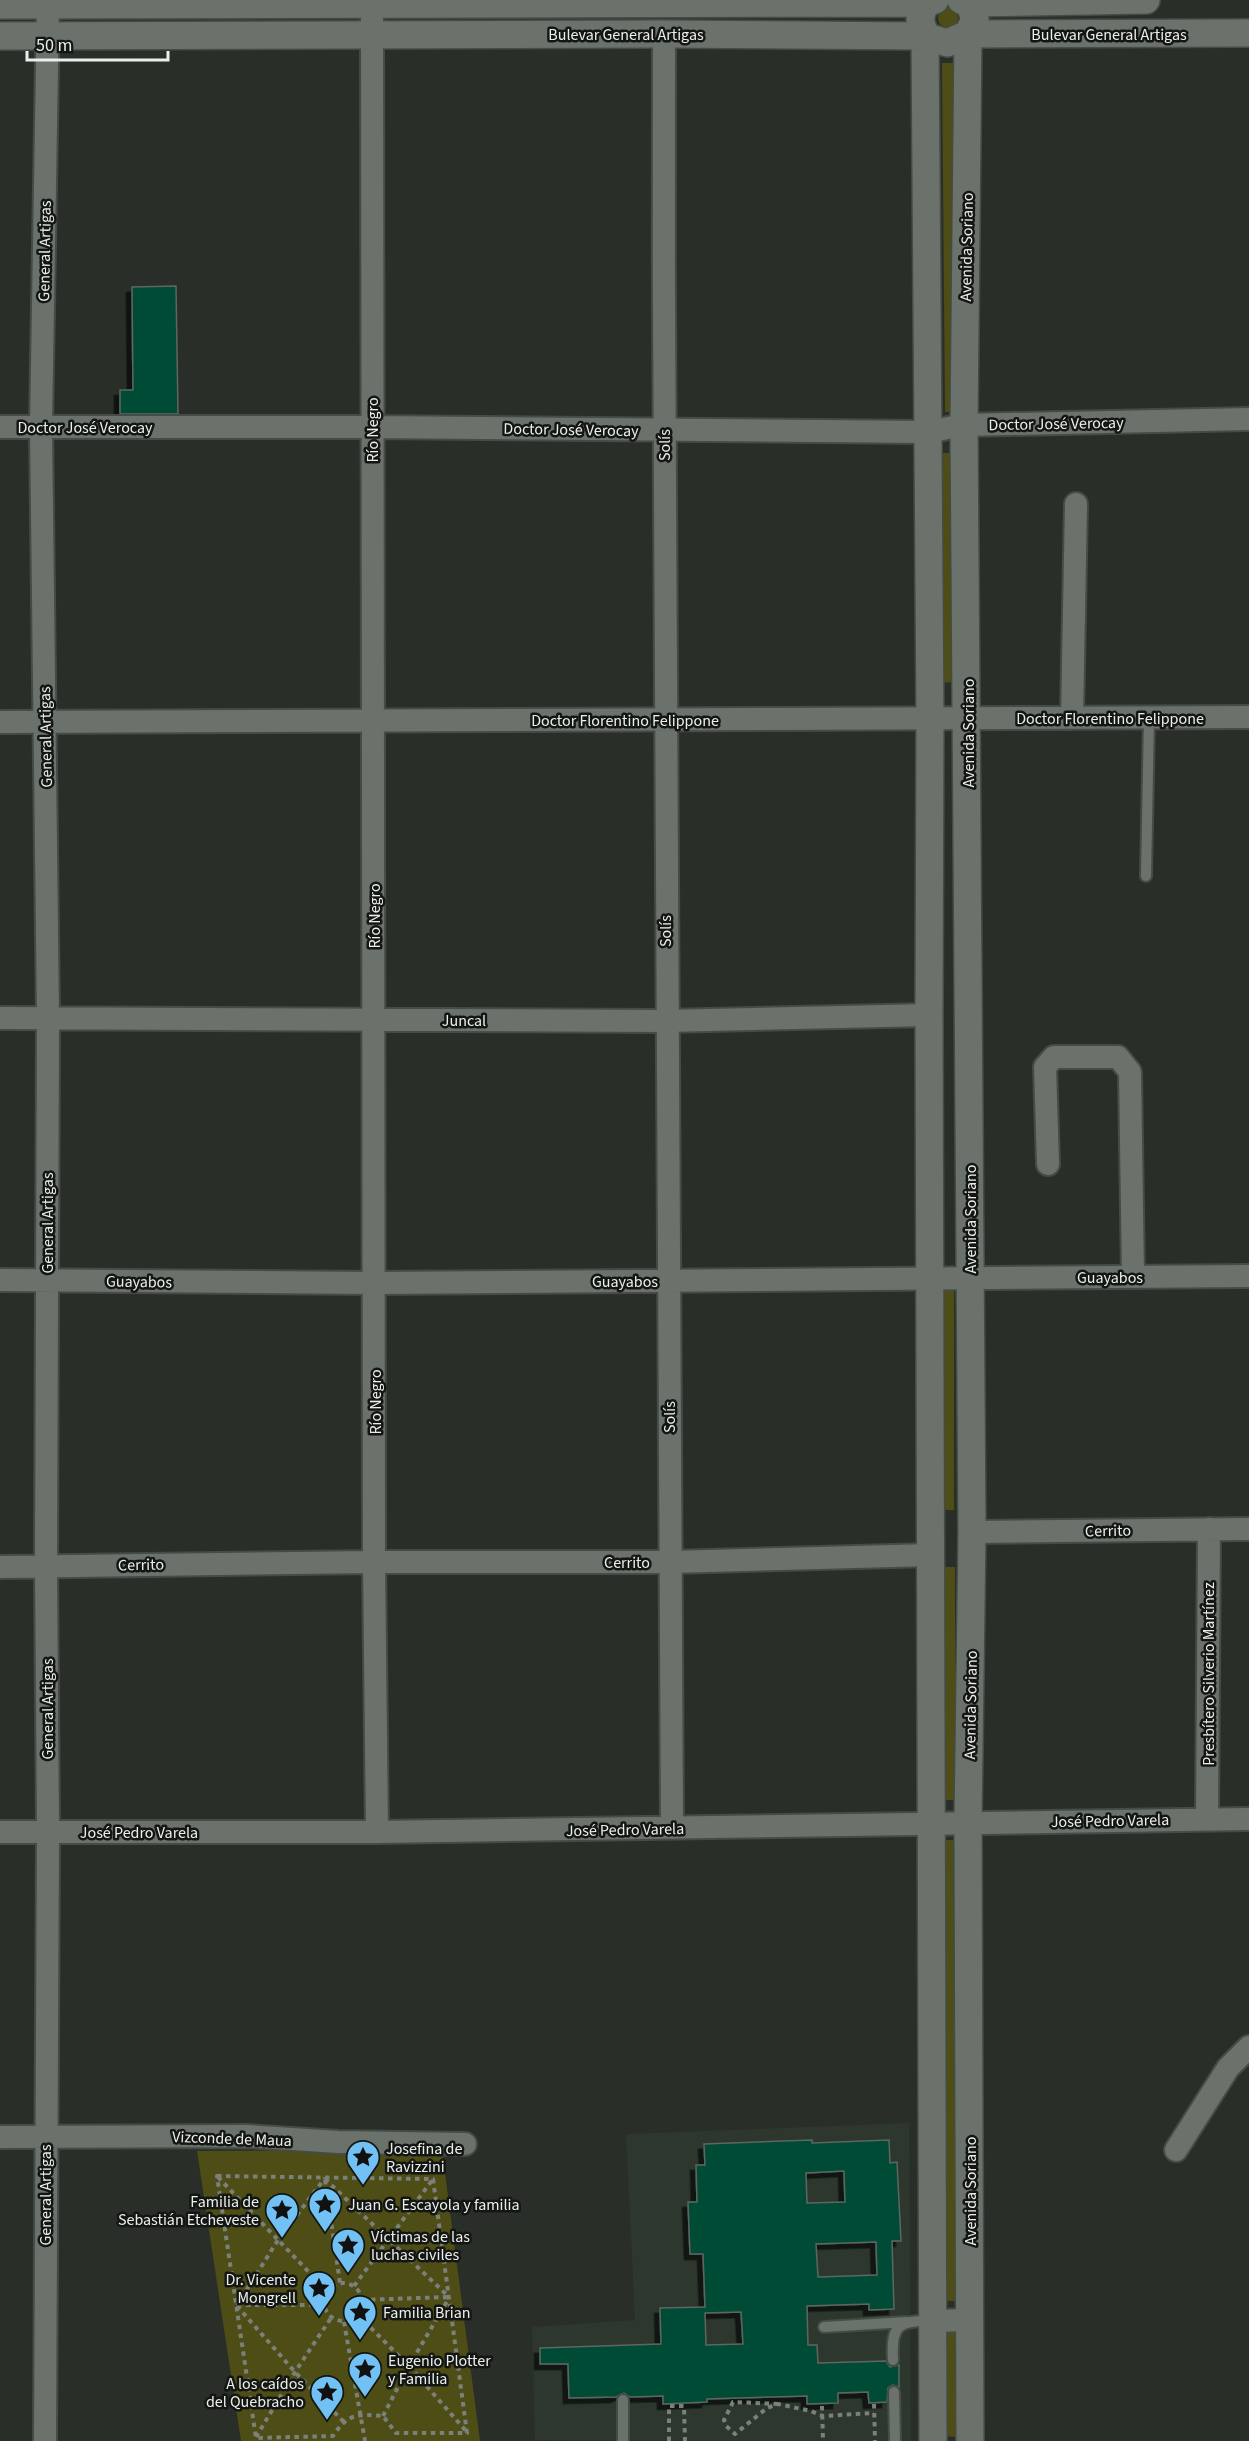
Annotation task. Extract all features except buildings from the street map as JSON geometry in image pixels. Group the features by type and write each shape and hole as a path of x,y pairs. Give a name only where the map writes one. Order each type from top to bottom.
{"street":[{"name":"Bulevar General Artigas","path":"966,1 1146,0"},
{"name":"Bulevar General Artigas","path":"0,4 929,1"},
{"path":"929,1 920,19 925,36 930,718 929,1277 933,2441"},
{"name":"Avenida Soriano","path":"966,1 975,19 968,34 964,424 968,718 972,1532 968,1822 970,2441"},
{"name":"Río Negro","path":"372,3 374,1562 377,1832"},
{"name":"General Artigas","path":"45,2441 48,1017 41,427 48,4"},
{"name":"Bulevar General Artigas","path":"0,36 664,34 925,36 947,43 968,34 1249,33"},
{"name":"Solís","path":"664,34 663,430 666,719 664,1021 669,1281 672,1828"},
{"name":"Doctor José Verocay","path":"0,427 372,427 927,432 964,424 1249,419"},
{"path":"1072,718 1076,504"},
{"name":"Doctor Florentino Felippone","path":"0,722 1249,717"},
{"name":"Juncal","path":"0,1018 664,1021 929,1015"},
{"path":"1048,1164 1045,1067 1054,1057 1118,1057 1130,1072 1133,1277"},
{"name":"Guayabos","path":"0,1280 375,1283 1249,1276"},
{"name":"Presbítero Silverio Martínez","path":"1207,1819 1209,1529"},
{"name":"Cerrito","path":"0,1567 374,1562 670,1562 930,1555 972,1532 1249,1529"},
{"name":"José Pedro Varela","path":"0,1832 377,1832 1249,1819"},
{"path":"1176,2150 1228,2068 1249,2047"},
{"name":"Vizconde de Maua","path":"0,2136 247,2136 338,2142 465,2144"},
{"path":"934,2321 970,2320"}],"lane":[{"path":"1146,876 1149,717"},
{"path":"824,2327 934,2321"},
{"path":"893,2360 892,2342 895,2333 906,2322"},
{"path":"894,2392 895,2441"},
{"path":"623,2400 623,2441"}],"path":[{"path":"217,2176 433,2179"},
{"path":"217,2176 327,2291"},
{"path":"217,2176 256,2438"},
{"path":"325,2178 449,2297"},
{"path":"237,2306 278,2240 325,2178"},
{"path":"325,2178 340,2283"},
{"path":"354,2286 433,2179"},
{"path":"433,2179 467,2433"},
{"path":"340,2283 354,2286 362,2300 358,2315 344,2322 331,2318 324,2305 327,2291 340,2283"},
{"path":"362,2300 449,2297"},
{"path":"383,2416 449,2297"},
{"path":"237,2306 324,2305"},
{"path":"237,2306 295,2372 343,2421"},
{"path":"358,2315 409,2366 467,2433"},
{"path":"256,2438 295,2372 331,2318"},
{"path":"344,2322 365,2441"},
{"path":"778,2404 767,2408 735,2434 726,2426 724,2420 733,2402 778,2404 823,2416 874,2413"},
{"path":"874,2404 876,2441"},
{"path":"669,2441 669,2406 684,2406 685,2441"},
{"path":"822,2406 823,2441"},
{"path":"256,2438 333,2436 343,2421 360,2414 383,2416 396,2433 467,2433"}],"shaded area":[{"path":"948,8 955,11 958,18 955,25 948,28 941,25 938,18 941,11"},
{"path":"942,63 954,63 958,412 945,412"},
{"path":"937,453 950,453 953,682 940,683"},
{"path":"940,1291 954,1291 954,1510 940,1510"},
{"path":"941,1567 955,1567 955,1800 942,1800"},
{"path":"941,1840 956,1840 960,2301 945,2301"},
{"path":"909,2123 911,2441 535,2440 532,2327 635,2320 626,2134"},
{"path":"442,2150 480,2441 241,2441 197,2151"},
{"path":"944,2323 958,2323 957,2437 943,2436"}],"place":[{"name":"Josefina de Ravizzini","path":"363,2186"},
{"name":"Juan G. Escayola y familia","path":"325,2233"},
{"name":"Familia de Sebastián Etcheveste","path":"282,2239"},
{"name":"Víctimas de las luchas civiles","path":"348,2274"},
{"name":"Dr. Vicente Mongrell","path":"319,2317"},
{"name":"Familia Brian","path":"360,2341"},
{"name":"Eugenio Plotter y Familia","path":"365,2398"},
{"name":"A los caídos del Quebracho","path":"327,2421"}]}
